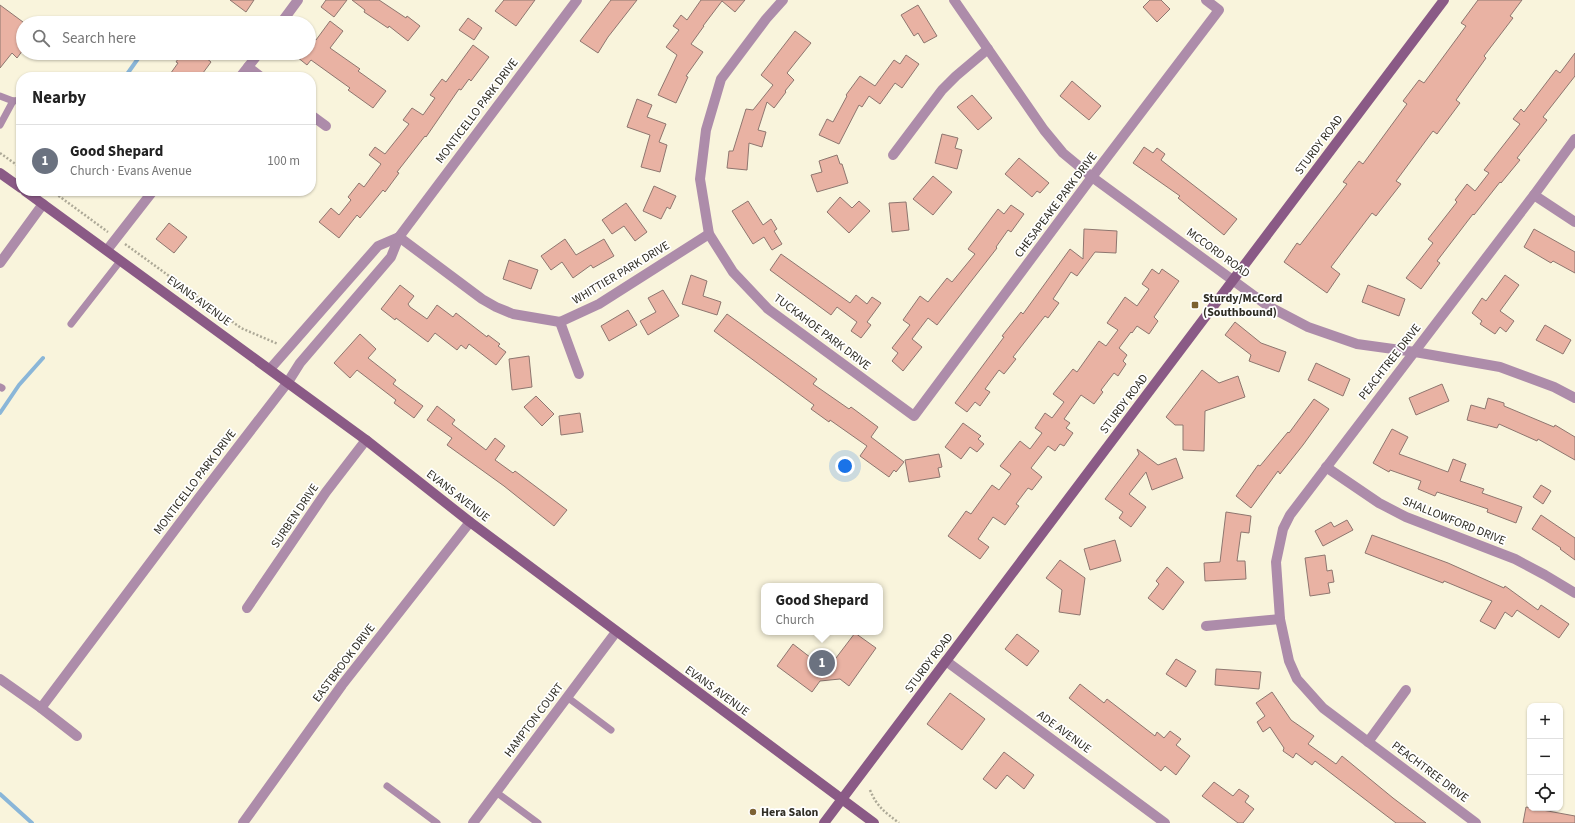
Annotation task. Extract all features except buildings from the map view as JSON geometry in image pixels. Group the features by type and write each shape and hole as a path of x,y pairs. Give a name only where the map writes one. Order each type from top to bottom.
{"street":[{"path":"286,16 298,0"},
{"name":"MONTICELLO PARK DRIVE","path":"41,708 288,382 300,363 391,257 399,237 576,0"},
{"name":"TUCKAHOE PARK DRIVE","path":"783,0 766,19 721,79 706,130 700,179 709,234 733,272 768,309 914,416"},
{"name":"MCCORD ROAD","path":"954,0 1044,130 1063,153 1092,177 1268,306 1308,327 1357,344 1415,352 1500,367 1554,387 1575,398"},
{"name":"CHESAPEAKE PARK DRIVE","path":"914,416 1092,177 1219,10 1206,0"},
{"name":"STURDY ROAD","path":"824,823 1444,0"},
{"path":"893,155 942,90 988,49"},
{"path":"244,72 254,60"},
{"path":"248,67 254,72"},
{"path":"316,118 326,126"},
{"name":"PEACHTREE DRIVE","path":"1476,823 1323,708 1297,679 1289,661 1280,619 1276,562 1283,529 1290,515 1575,139"},
{"path":"0,173 16,184"},
{"path":"1534,195 1575,222"},
{"name":"EVANS AVENUE","path":"32,196 366,440 470,522 874,823"},
{"path":"107,250 149,196"},
{"path":"0,263 43,204"},
{"name":"WHITTIER PARK DRIVE","path":"560,322 599,304 709,234"},
{"path":"270,369 378,246 399,237 482,299 496,307 513,314 560,322 579,374"},
{"name":"SURBEN DRIVE","path":"247,608 326,492 366,440"},
{"name":"SHALLOWFORD DRIVE","path":"1326,466 1379,503 1406,517 1514,559 1546,575 1575,593"},
{"name":"EASTBROOK DRIVE","path":"243,823 342,685 470,522"},
{"path":"1206,626 1280,619"},
{"name":"HAMPTON COURT","path":"473,823 616,632"},
{"name":"ADE AVENUE","path":"946,661 1165,823"},
{"path":"0,680 41,708 77,736"},
{"path":"1368,742 1406,690"}],"lane":[{"path":"0,96 16,101"},
{"path":"0,125 13,101"},
{"path":"71,324 121,260"},
{"path":"567,696 610,730"},
{"path":"387,786 438,823"},
{"path":"496,792 538,823"}],"path":[{"path":"0,153 16,164"},
{"path":"59,196 108,232"},
{"path":"125,244 241,328 273,341 286,351"},
{"path":"870,790 879,807 899,823"}],"waterway":[{"path":"129,72 137,60"},
{"path":"0,413 19,385 43,358"},
{"path":"0,794 32,823"}],"place":[{"name":"Sturdy/McCord (Southbound)","path":"1195,305"},
{"name":"Good Shepard","path":"822,663"},
{"name":"Hera Salon","path":"753,812"}]}
